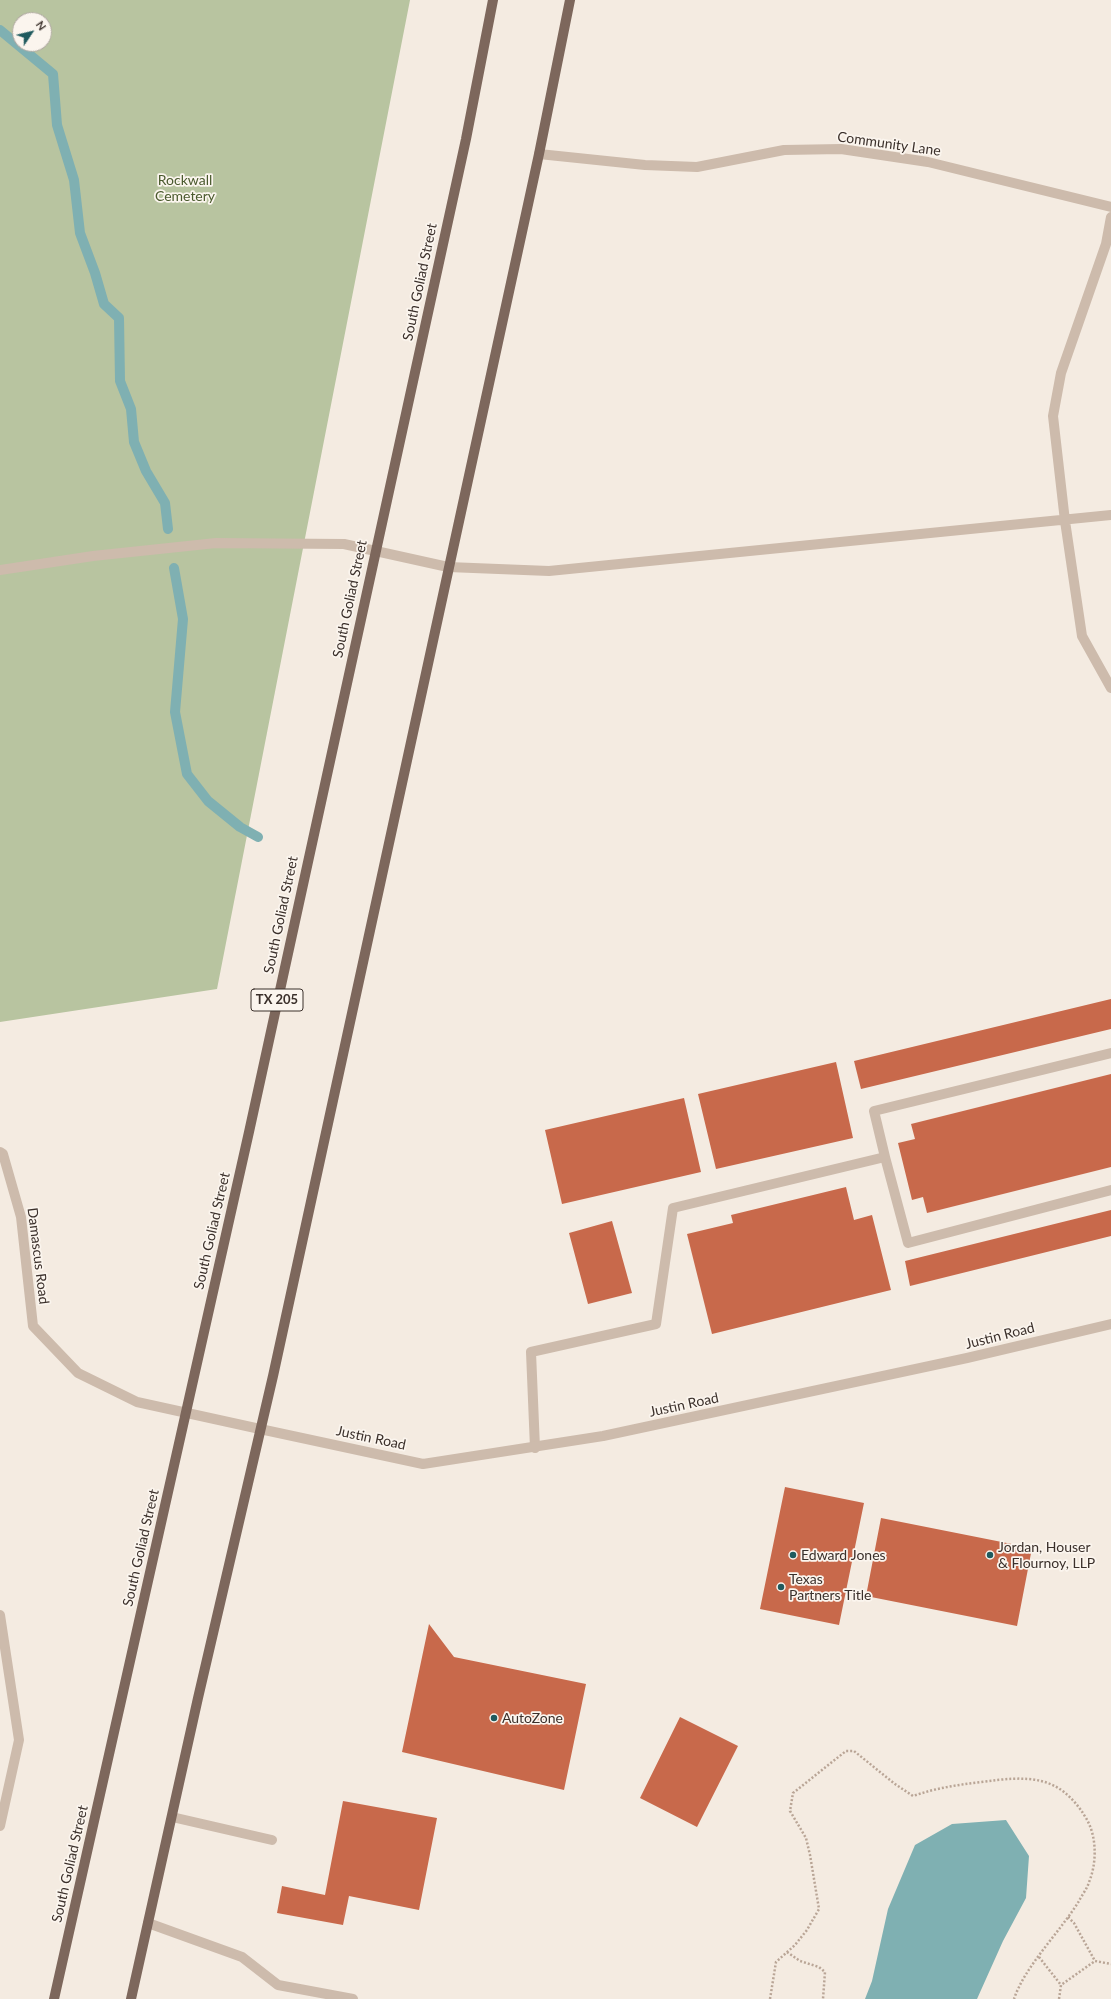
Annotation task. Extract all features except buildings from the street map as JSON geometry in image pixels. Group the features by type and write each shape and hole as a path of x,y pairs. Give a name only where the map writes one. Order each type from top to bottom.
{"main road":[{"name":"South Goliad Street","path":"54,1999 466,139 493,0"},
{"path":"131,1999 260,1429 539,154 570,0"}],"street":[{"name":"Community Lane","path":"539,154 645,165 697,167 784,150 841,149 928,162 1111,207"},
{"path":"1111,217 1106,244 1061,373 1054,416 1065,521 1082,636 1111,688"},
{"path":"0,570 140,550 216,543 344,544 448,567 549,572 1065,521 1111,515"},
{"path":"1111,1053 874,1111 908,1242 1111,1190"},
{"name":"Damascus Road","path":"0,1152 3,1154 21,1217 33,1326 78,1373 137,1402 260,1429"},
{"path":"535,1448 530,1352 656,1324 673,1208 885,1157"},
{"name":"Justin Road","path":"260,1429 423,1464 535,1448 603,1436 740,1408 968,1358 1111,1324"},
{"path":"0,1615 19,1740 0,1826"},
{"path":"172,1817 272,1840"},
{"path":"148,1923 242,1957 278,1985 353,1999"}],"path":[{"path":"770,1999 776,1962 807,1930 819,1909 806,1838 790,1811 793,1793 846,1752 854,1750 895,1784 913,1796 937,1788 1012,1778 1031,1778 1048,1783 1061,1790 1077,1803 1090,1825 1095,1848 1094,1867 1089,1883 1068,1917 1017,1990 1014,1999"},
{"path":"1068,1917 1074,1923 1096,1961"},
{"path":"787,1952 800,1961 820,1967 826,1972 823,1999"},
{"path":"1039,1957 1061,1985 1059,1999"},
{"path":"1061,1985 1096,1961 1111,1964"}],"green space":[{"name":"Rockwall Cemetery","path":"0,0 410,0 217,989 0,1022"}],"water":[{"path":"1006,1820 1029,1856 1026,1898 1003,1941 977,1999 865,1999 872,1981 888,1909 915,1845 952,1824"}],"waterway":[{"path":"0,30 53,74 57,125 74,180 80,233 95,273 104,304 119,318 120,381 131,409 134,442 146,471 165,503 168,529"},
{"path":"174,568 183,619 175,712 187,774 208,801 240,827 258,837"}],"place":[{"name":"Edward Jones","path":"793,1555"},
{"name":"Jordan, Houser & Flournoy, LLP","path":"990,1555"},
{"name":"Texas Partners Title","path":"781,1587"},
{"name":"AutoZone","path":"494,1718"}]}
